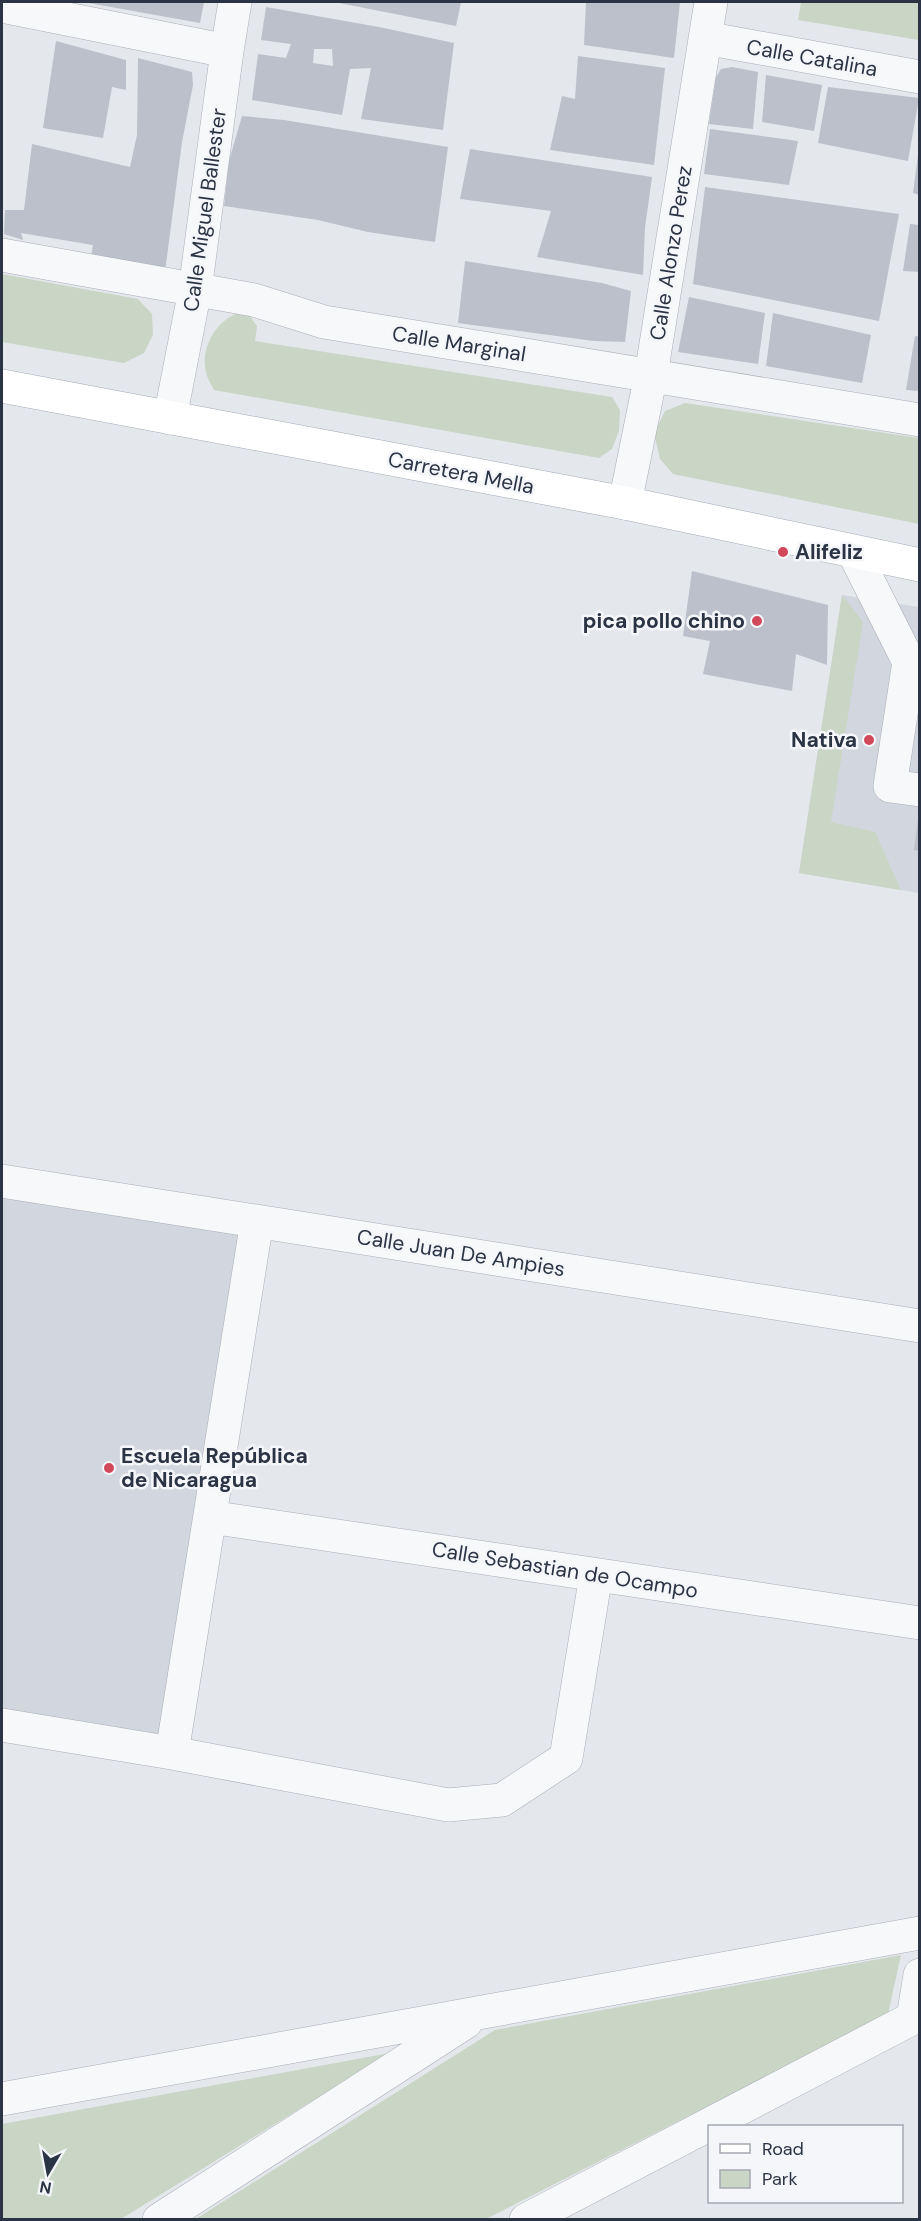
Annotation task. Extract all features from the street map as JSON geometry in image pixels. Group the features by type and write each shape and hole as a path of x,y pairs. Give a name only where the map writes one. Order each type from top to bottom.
{"main road":[{"name":"Carretera Mella","path":"2,386 625,504 920,565"}],"street":[{"name":"Calle Miguel Ballester","path":"170,418 195,290 227,51 236,2"},
{"name":"Calle Alonzo Perez","path":"625,504 651,375 711,2"},
{"path":"2,6 227,51"},
{"name":"Calle Catalina","path":"705,38 920,77"},
{"name":"Calle Marginal","path":"2,255 254,300 324,322 920,420"},
{"path":"854,553 914,663 908,746 890,786 920,790"},
{"name":"Calle Juan De Ampies","path":"2,1181 920,1326"},
{"path":"172,1753 257,1221"},
{"name":"Calle Sebastian de Ocampo","path":"210,1517 920,1623"},
{"path":"2,1725 172,1753 448,1805 502,1800 566,1758 596,1575"},
{"path":"2,2099 920,1933"},
{"path":"709,2125 916,2018 920,1975"},
{"path":"159,2220 480,2013"},
{"path":"526,2220 708,2126"}],"shaded area":[{"name":"Nativa","path":"842,595 919,607 919,893 799,873"},
{"name":"Escuela República de Nicaragua","path":"2,1181 257,1221 174,1737 2,1716"}],"green space":[{"path":"801,2 919,2 919,40 798,20"},
{"path":"2,274 138,299 152,314 153,335 144,353 124,363 2,342"},
{"path":"238,313 249,315 257,326 255,341 612,397 620,410 619,431 612,449 599,458 214,390 206,372 205,354 217,329 223,322"},
{"path":"685,403 919,438 919,524 673,474 660,459 654,434 665,411"},
{"path":"842,595 863,622 831,822 875,832 901,890 799,873"},
{"path":"901,1955 888,2014 486,2219 194,2220 495,2030"},
{"path":"390,2053 121,2219 2,2220 2,2124"}],"building":[{"path":"83,2 204,2 200,23"},
{"path":"334,2 461,2 456,26"},
{"path":"586,2 680,2 674,58 584,45"},
{"path":"266,7 454,43 443,130 361,119 371,68 350,69 342,115 252,100 258,54 286,58 291,44 261,40","holes":["314,49 332,49 333,66 313,63"]},
{"path":"56,41 126,60 126,90 112,87 103,138 43,128"},
{"path":"578,56 665,68 654,165 550,150 562,96 575,99"},
{"path":"138,58 192,72 193,85 182,142 165,272 90,262 93,245 21,233 23,240 4,234 5,210 24,210 32,144 130,167 137,135"},
{"path":"732,67 758,72 753,129 709,124 716,77 721,69"},
{"path":"766,75 822,85 814,131 762,122"},
{"path":"828,87 919,98 908,161 818,143"},
{"path":"242,116 284,120 448,147 435,242 368,232 318,220 224,206 229,161"},
{"path":"710,129 798,141 789,185 704,174"},
{"path":"470,149 652,177 645,228 643,275 537,257 551,211 460,199"},
{"path":"918,155 920,155 920,195 913,193"},
{"path":"705,187 899,214 879,321 693,284"},
{"path":"910,224 920,225 920,272 903,271"},
{"path":"465,261 602,283 631,291 625,342 594,341 458,323"},
{"path":"689,297 765,313 758,364 678,352"},
{"path":"773,313 871,335 862,383 766,366"},
{"path":"915,336 920,337 920,391 906,390"},
{"name":"pica pollo chino","path":"692,571 828,605 827,665 796,654 792,691 703,674 710,641 683,636"},
{"path":"918,820 920,820 920,851 914,850"}],"place":[{"name":"Alifeliz","path":"783,552"},
{"name":"pica pollo chino","path":"757,621"},
{"name":"Nativa","path":"869,740"},
{"name":"Escuela República de Nicaragua","path":"109,1468"}]}
